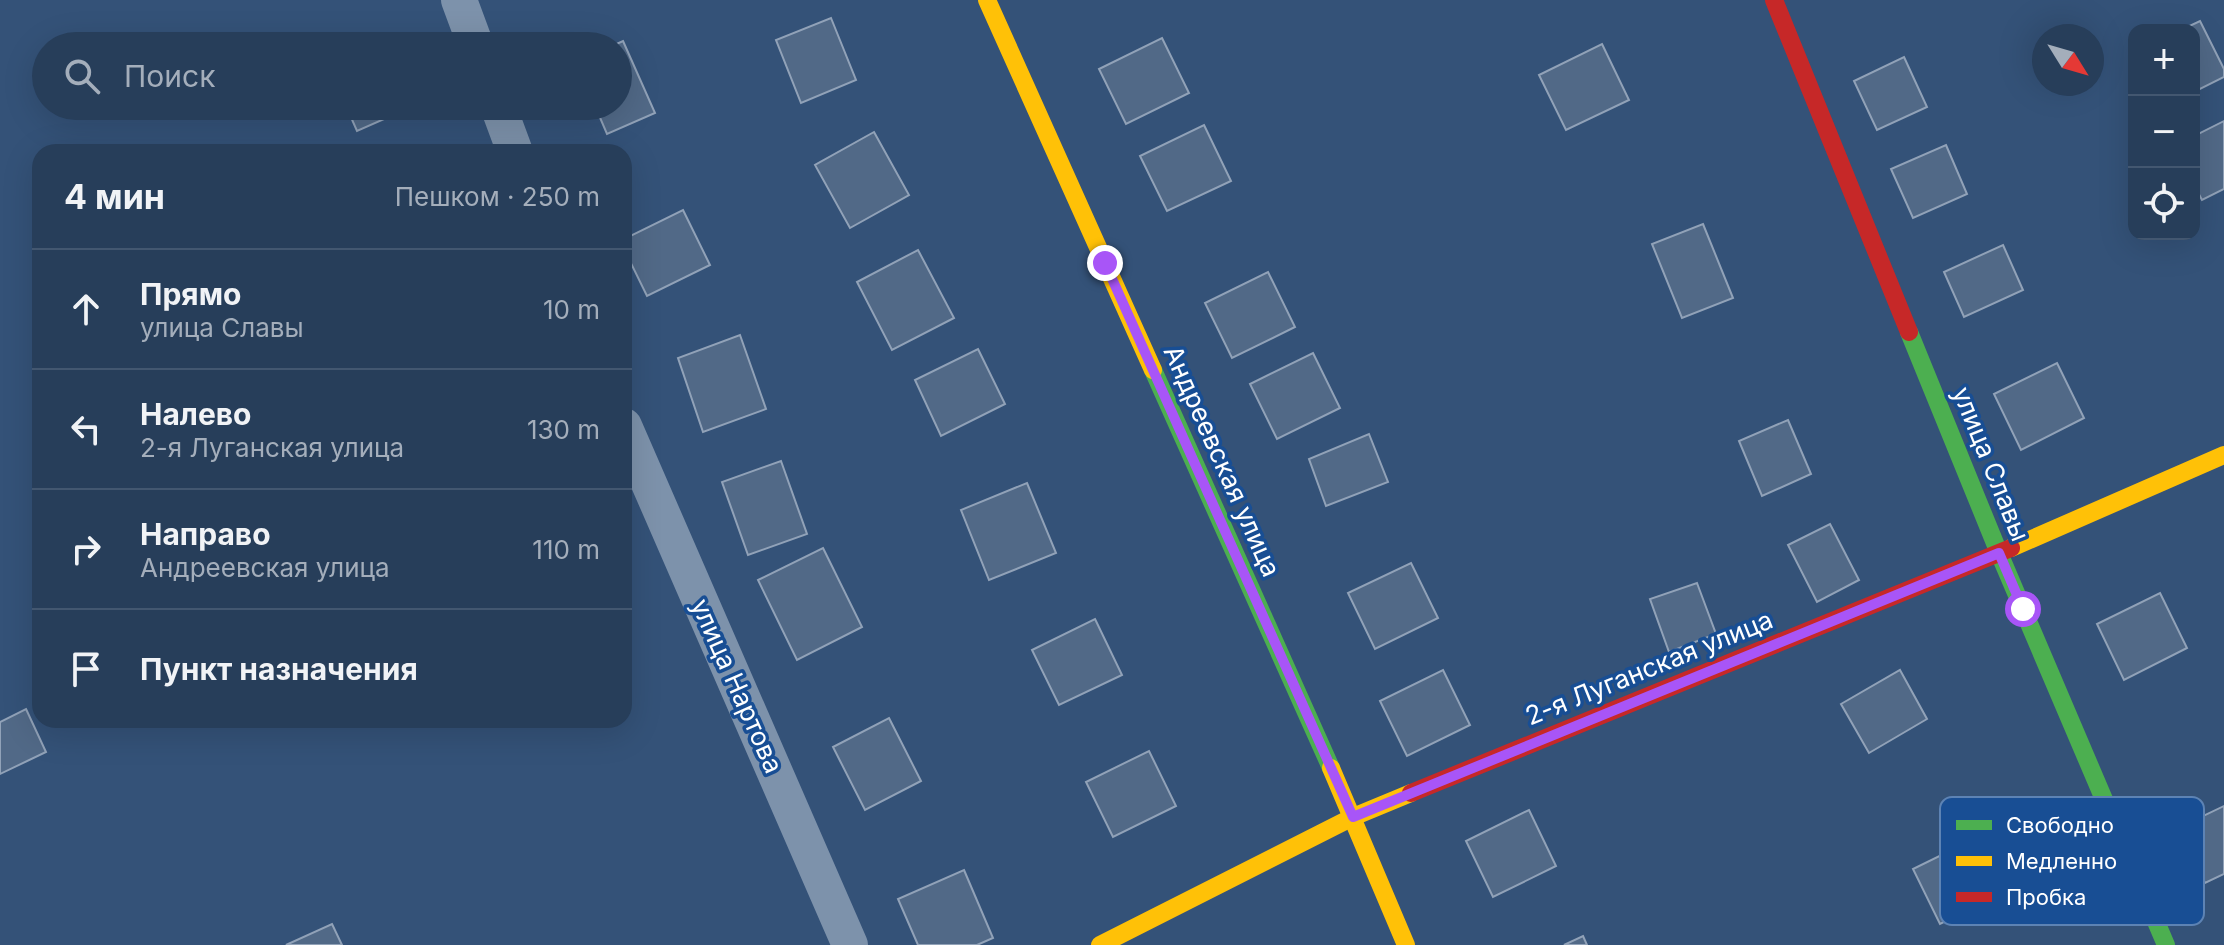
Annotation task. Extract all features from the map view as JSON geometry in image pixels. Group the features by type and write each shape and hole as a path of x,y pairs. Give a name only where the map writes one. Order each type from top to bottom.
{"street":[{"path":"459,0 471,32"},
{"name":"Андреевская улица","path":"987,0 1353,817 1406,945"},
{"name":"улица Славы","path":"1774,0 1999,553 2103,797"},
{"path":"503,120 512,144"},
{"name":"улица Нартова","path":"632,444 850,945"},
{"name":"2-я Луганская улица","path":"1100,945 1353,817 1999,553 2224,455"},
{"name":"улица Славы","path":"2157,925 2166,945"}],"building":[{"path":"831,18 856,80 801,103 776,40"},
{"path":"2200,21 2224,69 2224,77 2200,89 2200,24 2194,24"},
{"path":"1162,38 1189,93 1126,124 1099,69"},
{"path":"1602,44 1629,100 1566,130 1539,75"},
{"path":"1904,57 1927,107 1877,130 1854,81"},
{"path":"632,61 655,113 607,134 601,120 632,120"},
{"path":"352,120 382,120 357,131"},
{"path":"2224,121 2224,189 2202,200 2200,196 2200,133"},
{"path":"1204,125 1231,181 1167,211 1140,156"},
{"path":"874,132 909,195 850,228 815,165"},
{"path":"1946,145 1967,194 1913,218 1891,169"},
{"path":"683,210 710,265 647,296 632,265 632,235"},
{"path":"1703,224 1733,298 1682,318 1652,244"},
{"path":"2003,245 2023,290 1964,317 1944,272"},
{"path":"918,250 954,318 892,350 857,282"},
{"path":"1268,272 1295,327 1232,358 1205,303"},
{"path":"740,335 766,409 703,432 678,358"},
{"path":"978,349 1005,404 941,436 915,380"},
{"path":"1313,353 1340,408 1277,439 1250,384"},
{"path":"2057,363 2084,418 2021,450 1994,394"},
{"path":"1788,420 1811,474 1762,496 1739,441"},
{"path":"1369,434 1388,482 1326,506 1309,459"},
{"path":"781,461 807,534 748,555 722,482"},
{"path":"1027,483 1056,553 989,580 961,510"},
{"path":"1830,524 1859,580 1817,602 1788,545"},
{"path":"823,548 862,627 797,660 758,580"},
{"path":"1411,563 1438,618 1375,649 1348,593"},
{"path":"1697,583 1716,634 1669,652 1650,599"},
{"path":"2160,593 2187,648 2124,680 2097,624"},
{"path":"1095,619 1122,675 1059,705 1032,650"},
{"path":"1443,670 1470,725 1407,756 1380,701"},
{"path":"1900,670 1927,719 1869,753 1841,704"},
{"path":"26,709 32,728 35,728 46,752 0,774 0,722"},
{"path":"889,718 921,781 865,810 833,747"},
{"path":"1149,751 1176,806 1113,837 1086,782"},
{"path":"2224,806 2224,874 2205,883 2204,881 2204,816"},
{"path":"1529,810 1556,866 1493,897 1466,841"},
{"path":"1940,856 1940,924 1913,869"},
{"path":"964,870 993,938 977,945 918,945 898,899"},
{"path":"332,924 342,945 286,945"},
{"path":"1583,936 1587,945 1564,945"}],"traffic: fast":[{"path":"1909,332 2103,797"},
{"path":"1153,370 1331,768"},
{"path":"2157,925 2166,945"}],"traffic: slow":[{"path":"987,0 1153,370"},
{"path":"2011,548 2224,455"},
{"path":"1331,768 1406,945"},
{"path":"1100,945 1353,817 1411,793"}],"traffic: jam":[{"path":"1774,0 1909,332"},
{"path":"1411,793 2011,548"}],"route":[{"path":"1105,263 1353,817 1999,553 2023,609"}]}
